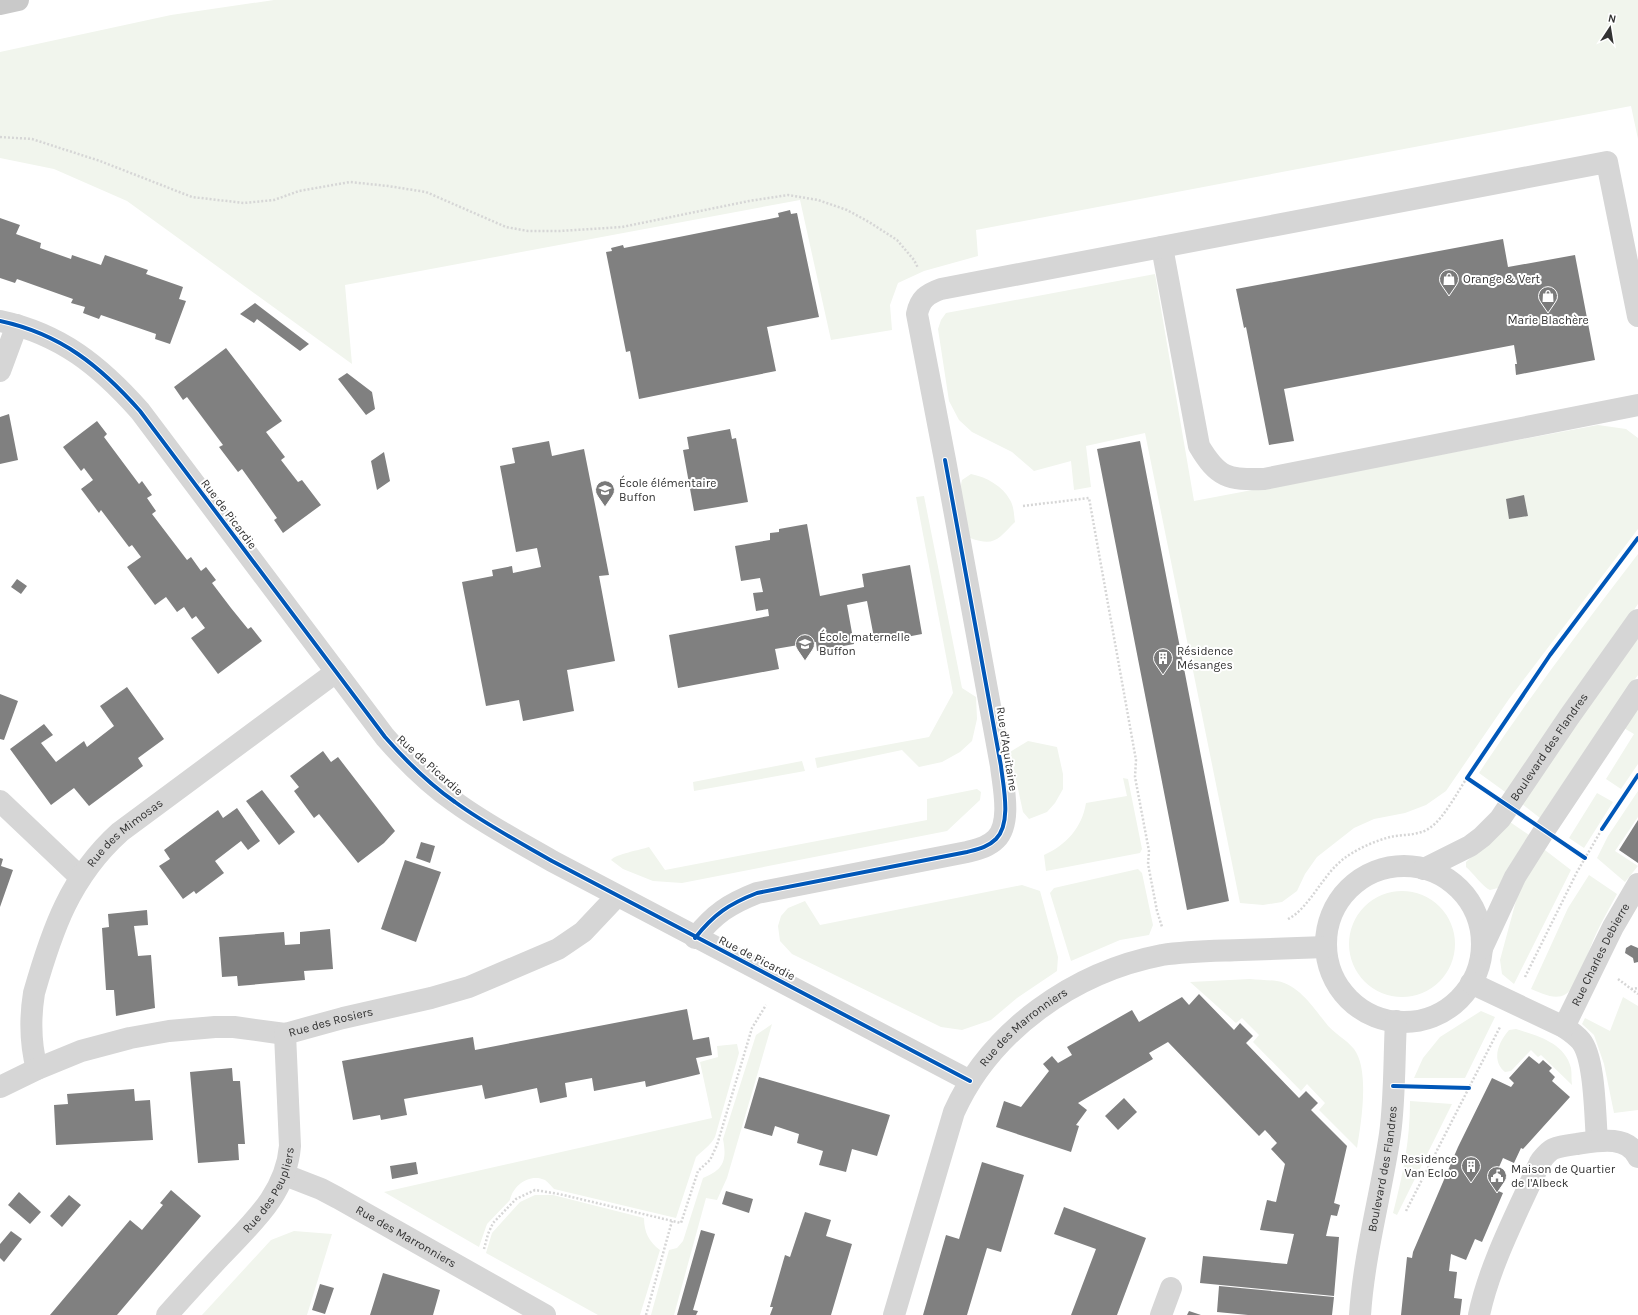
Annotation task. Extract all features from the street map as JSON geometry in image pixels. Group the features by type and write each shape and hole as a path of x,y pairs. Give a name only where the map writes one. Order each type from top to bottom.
{"main road":[{"path":"0,4 18,0"}],"street":[{"path":"930,293 941,289 1607,162 1638,316"},
{"path":"1162,247 1199,446 1217,471 1231,477 1264,479 1638,405"},
{"name":"Rue d'Aquitaine","path":"695,938 715,914 728,906 757,893 967,852 989,844 997,838 1002,830 1005,818 1005,802 1001,766 917,314 922,299 930,293"},
{"name":"Rue de Picardie","path":"0,371 9,323 48,337 77,353 99,369 120,388 140,411 385,737 401,755 435,787 454,802 500,832 617,896 970,1081"},
{"name":"Boulevard des Flandres","path":"1424,869 1470,846 1482,837 1500,819 1638,620"},
{"name":"Rue des Mimosas","path":"36,1069 31,1038 34,993 60,916 66,901 80,877 99,852 120,832 336,672"},
{"path":"1481,950 1479,923 1467,899 1448,880 1424,869 1406,866 1388,868 1371,874 1355,883 1343,896 1333,912 1327,929 1326,947 1332,974 1347,997 1369,1014 1386,1020 1396,1021 1422,1019 1439,1013 1454,1004 1471,983 1478,967 1481,950 1506,893 1548,824 1638,690"},
{"path":"0,801 80,877"},
{"name":"Rue Charles Debierre","path":"1564,1027 1613,927 1638,884"},
{"name":"Rue des Rosiers","path":"0,1087 36,1069 80,1052 130,1038 169,1031 215,1027 234,1027 285,1034 343,1018 431,998 469,987 558,949 583,932 617,896"},
{"name":"Rue des Marronniers","path":"894,1315 954,1112 978,1069 1007,1037 1045,1005 1064,992 1104,972 1146,959 1182,952 1326,947"},
{"path":"1471,983 1564,1027 1575,1034 1582,1041 1591,1064 1597,1141"},
{"name":"Boulevard des Flandres","path":"1360,1315 1362,1286 1370,1236 1390,1132 1396,1021"},
{"name":"Rue des Peupliers","path":"167,1315 258,1218 276,1192 285,1175 289,1160 290,1146 285,1034"},
{"path":"1479,1315 1490,1275 1540,1162 1546,1154 1554,1149 1597,1141 1619,1141 1635,1152 1638,1157"},
{"name":"Rue des Marronniers","path":"285,1175 321,1189 338,1198 476,1277 522,1309 545,1315"},
{"path":"1161,1315 1171,1288"}],"path":[{"path":"0,137 32,139 100,161 192,197 244,203 274,200 299,191 350,182 380,185 426,192 506,227 528,231 622,228 749,201 788,195 818,200 847,210 897,240 914,260 930,293"},
{"path":"1023,506 1089,498 1136,760 1135,776 1149,851 1148,864 1156,911 1164,933"},
{"path":"1284,921 1292,917 1303,907 1333,868 1346,857 1375,842 1392,837 1421,832 1431,828 1467,778"},
{"path":"1405,1217 1413,1196 1578,872 1602,829"},
{"path":"476,1277 488,1234 494,1223 516,1199 535,1190 559,1194 681,1223 698,1171 710,1160 717,1145 752,1028 780,981"},
{"path":"1631,989 1638,988"},
{"path":"646,1315 672,1221"}],"shaded area":[{"path":"274,0 1638,0 1638,139 1631,106 976,230 978,256 924,271 898,283 890,305 892,330 831,340 800,200 345,285 352,364 127,201 54,169 0,158 0,52 171,15"},
{"path":"1155,274 1194,501 1598,425 1626,429 1638,438 1638,529 1509,699 1446,791 1426,805 1405,813 1374,819 1354,828 1317,857 1305,874 1297,891 1282,902 1263,905 1240,903 1145,433 1086,446 1091,487 1074,490 1071,461 1034,471 1012,452 972,432 959,420 949,401 938,329 941,320 946,313"},
{"path":"971,474 982,477 999,486 1011,502 1015,522 996,540 985,542 970,538 960,489 962,480"},
{"path":"924,496 962,688 976,697 977,719 972,741 960,752 942,762 919,767 902,750 817,768 815,758 929,737 953,693 916,497"},
{"path":"1638,554 1638,604 1508,794 1479,773 1537,689"},
{"path":"1638,634 1638,675 1598,731 1540,818 1522,804"},
{"path":"1638,703 1638,764 1621,789 1606,779 1634,734 1622,727"},
{"path":"1028,741 1057,747 1063,774 1063,789 1055,803 1047,812 1029,819 1023,812 1010,752"},
{"path":"802,761 805,771 694,791 693,782"},
{"path":"1123,778 1128,779 1142,849 1140,853 1046,871 1044,855 1066,841 1072,835 1081,820 1086,803 1127,796"},
{"path":"977,789 981,792 980,800 947,831 682,883 653,881 623,869 611,860 623,854 649,847 665,870 927,820 927,799"},
{"path":"1638,791 1638,817 1615,851 1638,866 1625,882 1597,858 1608,836"},
{"path":"1597,793 1613,802 1584,848 1569,838"},
{"path":"1510,822 1529,835 1498,888 1490,890 1484,886 1466,867 1466,862"},
{"path":"1541,847 1571,870 1514,984 1502,974 1500,960 1520,886"},
{"path":"1138,869 1142,873 1153,925 1149,935 1120,940 1071,961 1050,893 1054,888"},
{"path":"1589,875 1617,894 1596,934 1575,984 1566,994 1557,997 1548,996 1531,989 1568,908"},
{"path":"1022,885 1040,891 1058,957 1057,971 1017,998 991,1020 962,1030 941,1027 792,954 780,941 778,926 781,916 788,908 805,901 820,925"},
{"path":"1402,891 1422,895 1440,906 1451,924 1455,944 1451,964 1440,982 1422,993 1402,997 1382,993 1364,982 1353,964 1349,944 1353,924 1364,906 1382,895"},
{"path":"1250,979 1277,981 1292,987 1305,997 1328,1026 1354,1049 1359,1058 1363,1083 1362,1112 1357,1148 1319,1110 1325,1103 1307,1084 1301,1091 1253,1042 1259,1035 1242,1018 1236,1023 1190,982"},
{"path":"1623,997 1638,1006 1638,1110 1614,1113 1604,1064 1594,1035 1582,1024 1585,1018 1610,1031"},
{"path":"1481,1011 1495,1017 1465,1078 1414,1078 1423,1058 1440,1037"},
{"path":"772,1024 727,1178 717,1200 706,1198 674,1315 651,1315 669,1250 677,1248 683,1241 703,1178 720,1168 724,1158 725,1153 723,1139 756,1035"},
{"path":"1516,1029 1550,1042 1563,1052 1568,1059 1571,1068 1572,1085 1541,1055 1538,1057 1531,1050 1511,1071 1505,1072 1498,1062 1497,1057 1499,1046 1509,1030"},
{"path":"737,1044 739,1053 715,1137 696,1157 676,1218 554,1189 545,1180 534,1178 528,1179 518,1185 510,1200 487,1224 479,1247 384,1192 712,1118 700,1062 718,1057 717,1046"},
{"path":"1410,1101 1452,1104 1397,1215 1393,1213 1405,1157 1409,1130"},
{"path":"535,1195 553,1195 644,1218 648,1236 653,1244 660,1250 640,1315 598,1315 486,1253 492,1233 520,1202"},
{"path":"294,1231 332,1234 307,1315 202,1315 271,1240"}],"building":[{"path":"790,210 791,214 797,213 819,317 767,327 776,371 639,399 630,351 626,352 606,252 612,251 611,248 623,245 624,248 779,217 778,213"},
{"path":"0,218 20,225 16,234 41,243 40,248 71,259 72,255 101,265 105,255 148,270 146,274 183,287 179,299 186,301 170,344 155,339 156,334 101,315 99,319 83,313 85,307 71,303 73,299 17,279 15,283 0,278"},
{"path":"1503,239 1508,267 1575,255 1595,360 1516,375 1515,364 1517,364 1514,345 1284,389 1294,441 1269,445 1246,327 1244,328 1236,289"},
{"path":"255,303 309,344 300,351 257,319 254,323 240,314"},
{"path":"226,348 282,421 266,432 285,457 281,460 298,482 302,480 321,505 283,533 274,520 277,518 242,469 238,472 219,447 223,445 187,397 183,400 174,387"},
{"path":"347,373 372,392 375,409 366,415 338,379"},
{"path":"9,414 18,460 0,464 0,417"},
{"path":"97,421 107,434 104,437 139,484 142,481 152,495 147,498 156,511 152,514 187,560 191,557 201,571 206,567 216,580 212,583 248,629 251,627 262,641 218,674 191,638 205,628 196,616 192,619 184,607 177,612 166,597 155,605 127,567 141,557 132,545 129,547 101,510 99,513 81,489 93,480 84,468 81,471 63,447"},
{"path":"730,429 732,439 736,438 748,502 694,511 683,450 689,449 687,437"},
{"path":"549,441 552,456 584,449 609,575 599,576 615,661 567,670 574,711 523,721 519,700 486,706 462,582 493,576 492,570 512,566 513,573 541,567 537,548 516,552 500,466 515,463 512,448"},
{"name":"Résidence Mésanges","path":"1140,441 1229,901 1187,910 1097,449"},
{"path":"384,452 390,481 377,490 371,461"},
{"path":"1524,495 1528,516 1509,519 1506,499"},
{"path":"807,524 820,596 864,587 862,574 910,565 922,634 875,643 867,601 847,605 854,644 817,651 816,642 775,649 779,669 678,688 669,635 769,616 768,609 756,611 753,593 763,592 760,578 741,581 735,546 770,540 770,533 779,532 779,529"},
{"path":"17,579 27,586 21,594 11,587"},
{"path":"127,687 164,739 138,758 143,766 89,806 74,788 51,805 10,749 44,724 53,735 41,743 56,762 84,741 87,747 114,726 100,706"},
{"path":"0,694 18,701 4,740 0,739"},
{"path":"323,751 331,762 338,757 395,831 384,843 358,863 319,814 314,818 294,791 299,787 290,776"},
{"path":"262,790 295,832 279,845 246,801"},
{"path":"237,808 260,841 248,850 241,841 215,861 224,873 196,894 194,891 183,899 159,866 170,859 164,850 218,810 223,818"},
{"path":"1638,820 1638,863 1619,850"},
{"path":"421,842 435,846 430,863 416,858"},
{"path":"0,858 3,859 1,866 13,870 0,907"},
{"path":"405,860 441,872 416,942 381,929"},
{"path":"147,910 148,925 134,926 138,956 151,955 155,1008 116,1016 114,990 106,990 102,928 109,927 108,914"},
{"path":"330,929 333,969 304,971 305,980 238,986 237,976 222,977 219,937 284,932 285,945 300,944 300,932"},
{"path":"1631,945 1638,948 1638,962 1634,963 1633,958 1625,953 1626,948"},
{"path":"1199,994 1234,1030 1240,1023 1253,1036 1246,1043 1299,1098 1306,1091 1318,1103 1311,1110 1347,1146 1334,1203 1340,1205 1337,1216 1331,1215 1326,1236 1339,1237 1334,1296 1200,1283 1203,1256 1287,1264 1294,1234 1260,1230 1267,1200 1276,1202 1285,1164 1271,1149 1277,1143 1265,1130 1259,1136 1168,1042 1149,1053 1153,1059 1078,1103 1087,1110 1076,1125 1079,1126 1071,1152 996,1127 1004,1101 1021,1107 1049,1071 1043,1064 1052,1056 1058,1063 1072,1055 1067,1047 1132,1010 1139,1022 1182,997 1189,1005"},
{"path":"687,1009 693,1040 709,1037 712,1055 696,1058 700,1074 646,1087 645,1081 594,1091 592,1078 565,1083 567,1097 540,1103 537,1088 485,1099 482,1085 404,1099 407,1115 381,1120 380,1115 353,1120 342,1061 473,1037 475,1050"},
{"name":"Residence Van Ecloo","path":"1529,1056 1539,1064 1543,1060 1552,1068 1549,1071 1555,1077 1552,1081 1570,1097 1523,1149 1521,1148 1514,1163 1503,1158 1496,1174 1502,1176 1496,1190 1503,1193 1482,1242 1475,1239 1466,1260 1451,1254 1449,1271 1457,1272 1454,1298 1462,1299 1460,1315 1401,1315 1407,1257 1412,1258 1413,1252 1458,1147 1492,1078 1511,1087 1514,1083 1509,1078"},
{"path":"232,1068 233,1081 240,1081 245,1144 238,1144 239,1160 198,1163 190,1072"},
{"path":"759,1077 890,1115 877,1156 852,1149 846,1172 819,1165 823,1151 797,1143 799,1134 775,1126 772,1136 744,1128"},
{"path":"134,1089 135,1101 150,1100 153,1140 56,1145 54,1105 68,1104 67,1094"},
{"path":"1124,1098 1137,1112 1118,1130 1105,1116"},
{"path":"416,1162 418,1174 392,1179 390,1166"},
{"path":"982,1162 1024,1175 1001,1252 987,1248 967,1315 923,1315 946,1235 959,1239"},
{"path":"171,1190 201,1216 117,1315 50,1315 130,1220 142,1230 163,1205 160,1203"},
{"path":"726,1191 753,1199 749,1213 722,1204"},
{"path":"19,1192 41,1212 30,1224 8,1205"},
{"path":"69,1195 81,1205 62,1227 50,1216"},
{"path":"1064,1207 1146,1238 1117,1315 1071,1315 1096,1249 1054,1234"},
{"path":"805,1212 831,1220 826,1236 852,1244 831,1315 770,1315 773,1307 770,1307 785,1255 790,1257"},
{"path":"701,1230 715,1234 693,1310 698,1311 696,1315 677,1315"},
{"path":"11,1231 22,1239 4,1262 0,1258 0,1244"},
{"path":"383,1273 440,1290 433,1315 370,1315"},
{"path":"320,1284 334,1288 325,1314 312,1310"},
{"path":"1219,1286 1334,1297 1332,1315 1248,1315 1217,1312"},
{"path":"1189,1311 1201,1315 1187,1315"}],"cycle path":[{"path":"0,321 42,334 61,343 94,366 140,411 385,737 401,755 436,788 466,810 552,861 970,1081"},
{"path":"695,938 716,916 738,901 757,893 967,852 990,844 1001,832 1005,814 1005,793 1001,766 945,460"},
{"path":"1585,858 1467,778 1550,655 1638,538"},
{"path":"1602,829 1638,775"},
{"path":"1393,1086 1469,1088"}],"place":[{"name":"Orange & Vert","path":"1449,296"},
{"name":"Marie Blachère","path":"1548,313"},
{"name":"École élémentaire Buffon","path":"605,507"},
{"name":"École maternelle Buffon","path":"805,661"},
{"name":"Résidence Mésanges","path":"1163,675"},
{"name":"Residence Van Ecloo","path":"1471,1183"},
{"name":"Maison de Quartier de l'Albeck","path":"1497,1193"}]}
